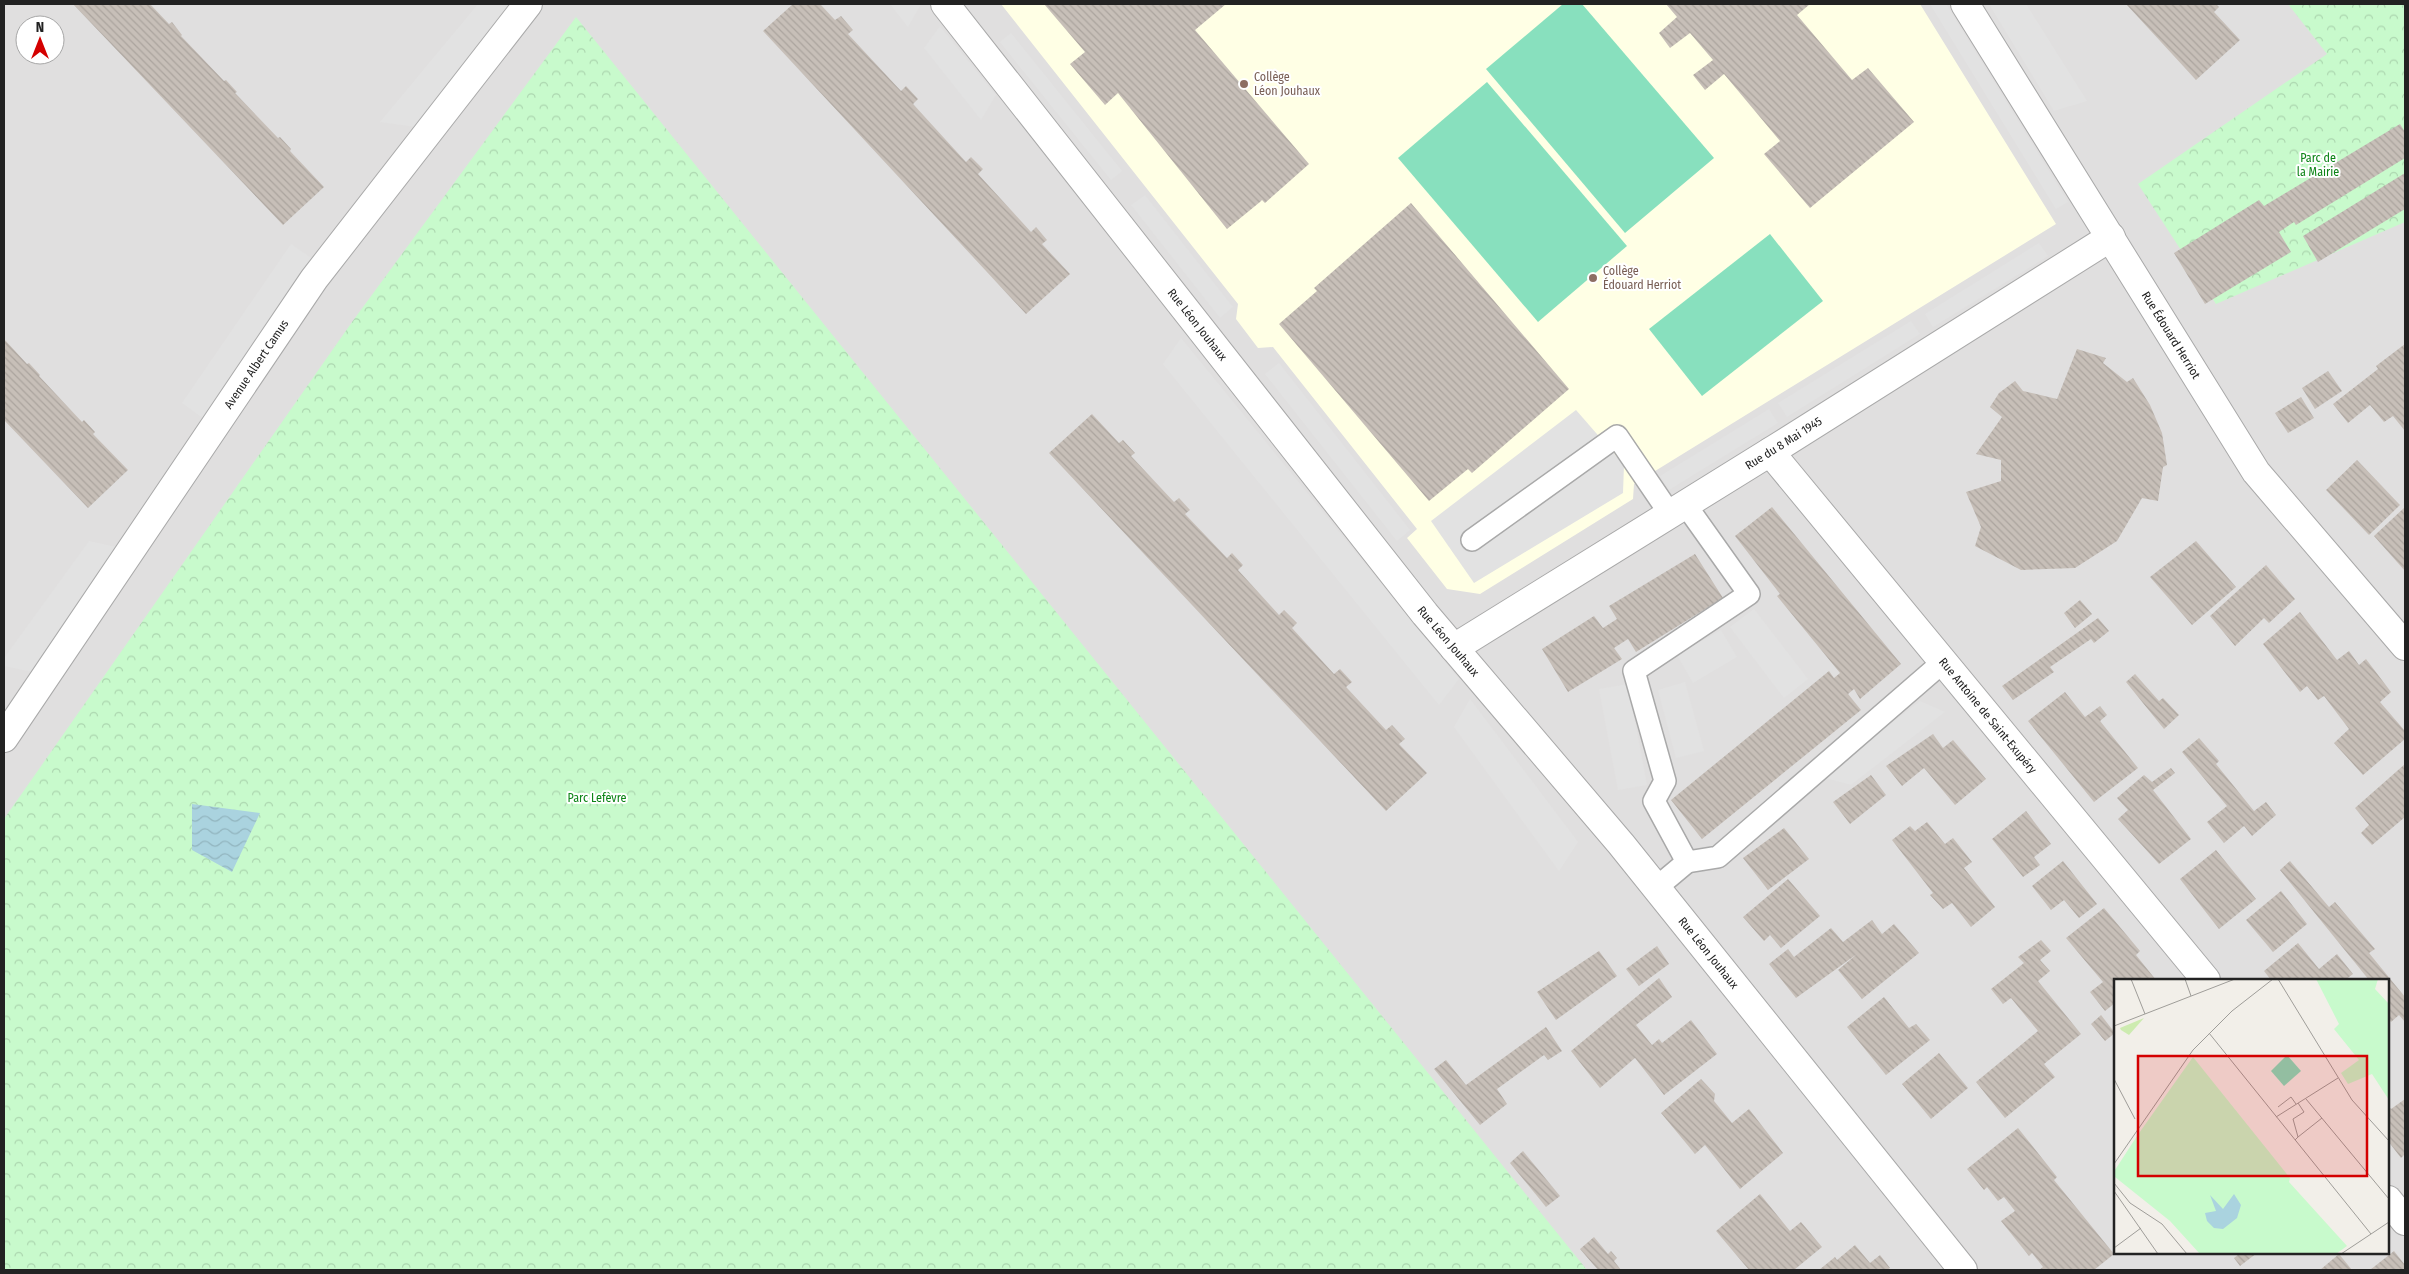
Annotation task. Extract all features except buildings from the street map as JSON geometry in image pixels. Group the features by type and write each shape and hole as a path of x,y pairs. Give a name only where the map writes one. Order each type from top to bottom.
{"street":[{"name":"Avenue Albert Camus","path":"4,738 314,279 528,4"},
{"name":"Rue Léon Jouhaux","path":"945,4 1454,648 1656,888 1963,1270"},
{"name":"Rue Édouard Herriot","path":"1965,4 2256,472 2405,646"},
{"name":"Rue du 8 Mai 1945","path":"1454,648 2111,237"},
{"name":"Rue Antoine de Saint-Exupéry","path":"1770,452 2205,979"},
{"path":"2389,1201 2405,1221"}],"lane":[{"path":"1472,540 1617,436 1749,594 1634,671 1665,780 1654,801 1687,862"},
{"path":"1656,888 1687,862 1718,857 1943,662"}],"shaded area":[{"path":"4,4 2405,4 2405,1270 4,1270"},
{"path":"478,4 516,4 416,127 380,122"},
{"path":"890,4 921,4 908,27"},
{"name":"Collège Édouard Herriot","path":"1001,4 1920,4 2056,224 1634,484 1633,499 1480,594 1447,589 1407,538 1417,529 1273,347 1258,348 1236,319 1238,304"},
{"path":"1930,4 1946,4 2068,202 2056,209"},
{"path":"1989,4 2026,4 2087,101 2054,111"},
{"path":"940,26 996,95 981,120 924,48"},
{"path":"1011,33 1122,171 1111,180 1000,42"},
{"path":"1145,195 1233,307 1220,318 1131,205"},
{"path":"2039,243 2048,256 1933,327 1925,314"},
{"path":"291,244 317,262 207,421 182,403"},
{"path":"1911,321 1920,334 1787,417 1778,403"},
{"path":"1181,338 1459,679 1439,705 1163,364"},
{"path":"1279,363 1410,530 1397,541 1265,374"},
{"path":"1769,409 1778,423 1669,490 1660,476"},
{"path":"1576,410 1624,465 1623,493 1474,583 1431,521"},
{"path":"89,541 121,548 37,673 4,666 4,658"},
{"path":"1754,609 1808,679 1784,698 1730,627"},
{"path":"1721,630 1737,657 1693,683 1677,655"},
{"path":"1685,682 1704,751 1676,758 1658,690"},
{"path":"1628,684 1647,785 1618,790 1599,689"},
{"path":"1470,699 1578,842 1559,871 1454,727"},
{"path":"1920,701 1945,712 1851,785 1821,777"}],"green space":[{"path":"1563,4 1582,4 1714,158 1625,233 1486,69"},
{"name":"Parc de la Mairie","path":"2288,4 2405,4 2405,222 2216,304 2138,184 2327,54"},
{"name":"Parc Lefèvre","path":"576,17 1587,1270 4,1270 4,819 352,322"},
{"path":"1487,82 1627,246 1538,322 1398,158"},
{"path":"1770,234 1823,301 1702,396 1649,329"}],"water":[{"path":"192,804 260,813 232,872 192,850"}],"place":[{"name":"Collège Léon Jouhaux","path":"1244,84"},
{"name":"Collège Édouard Herriot","path":"1593,278"}]}
